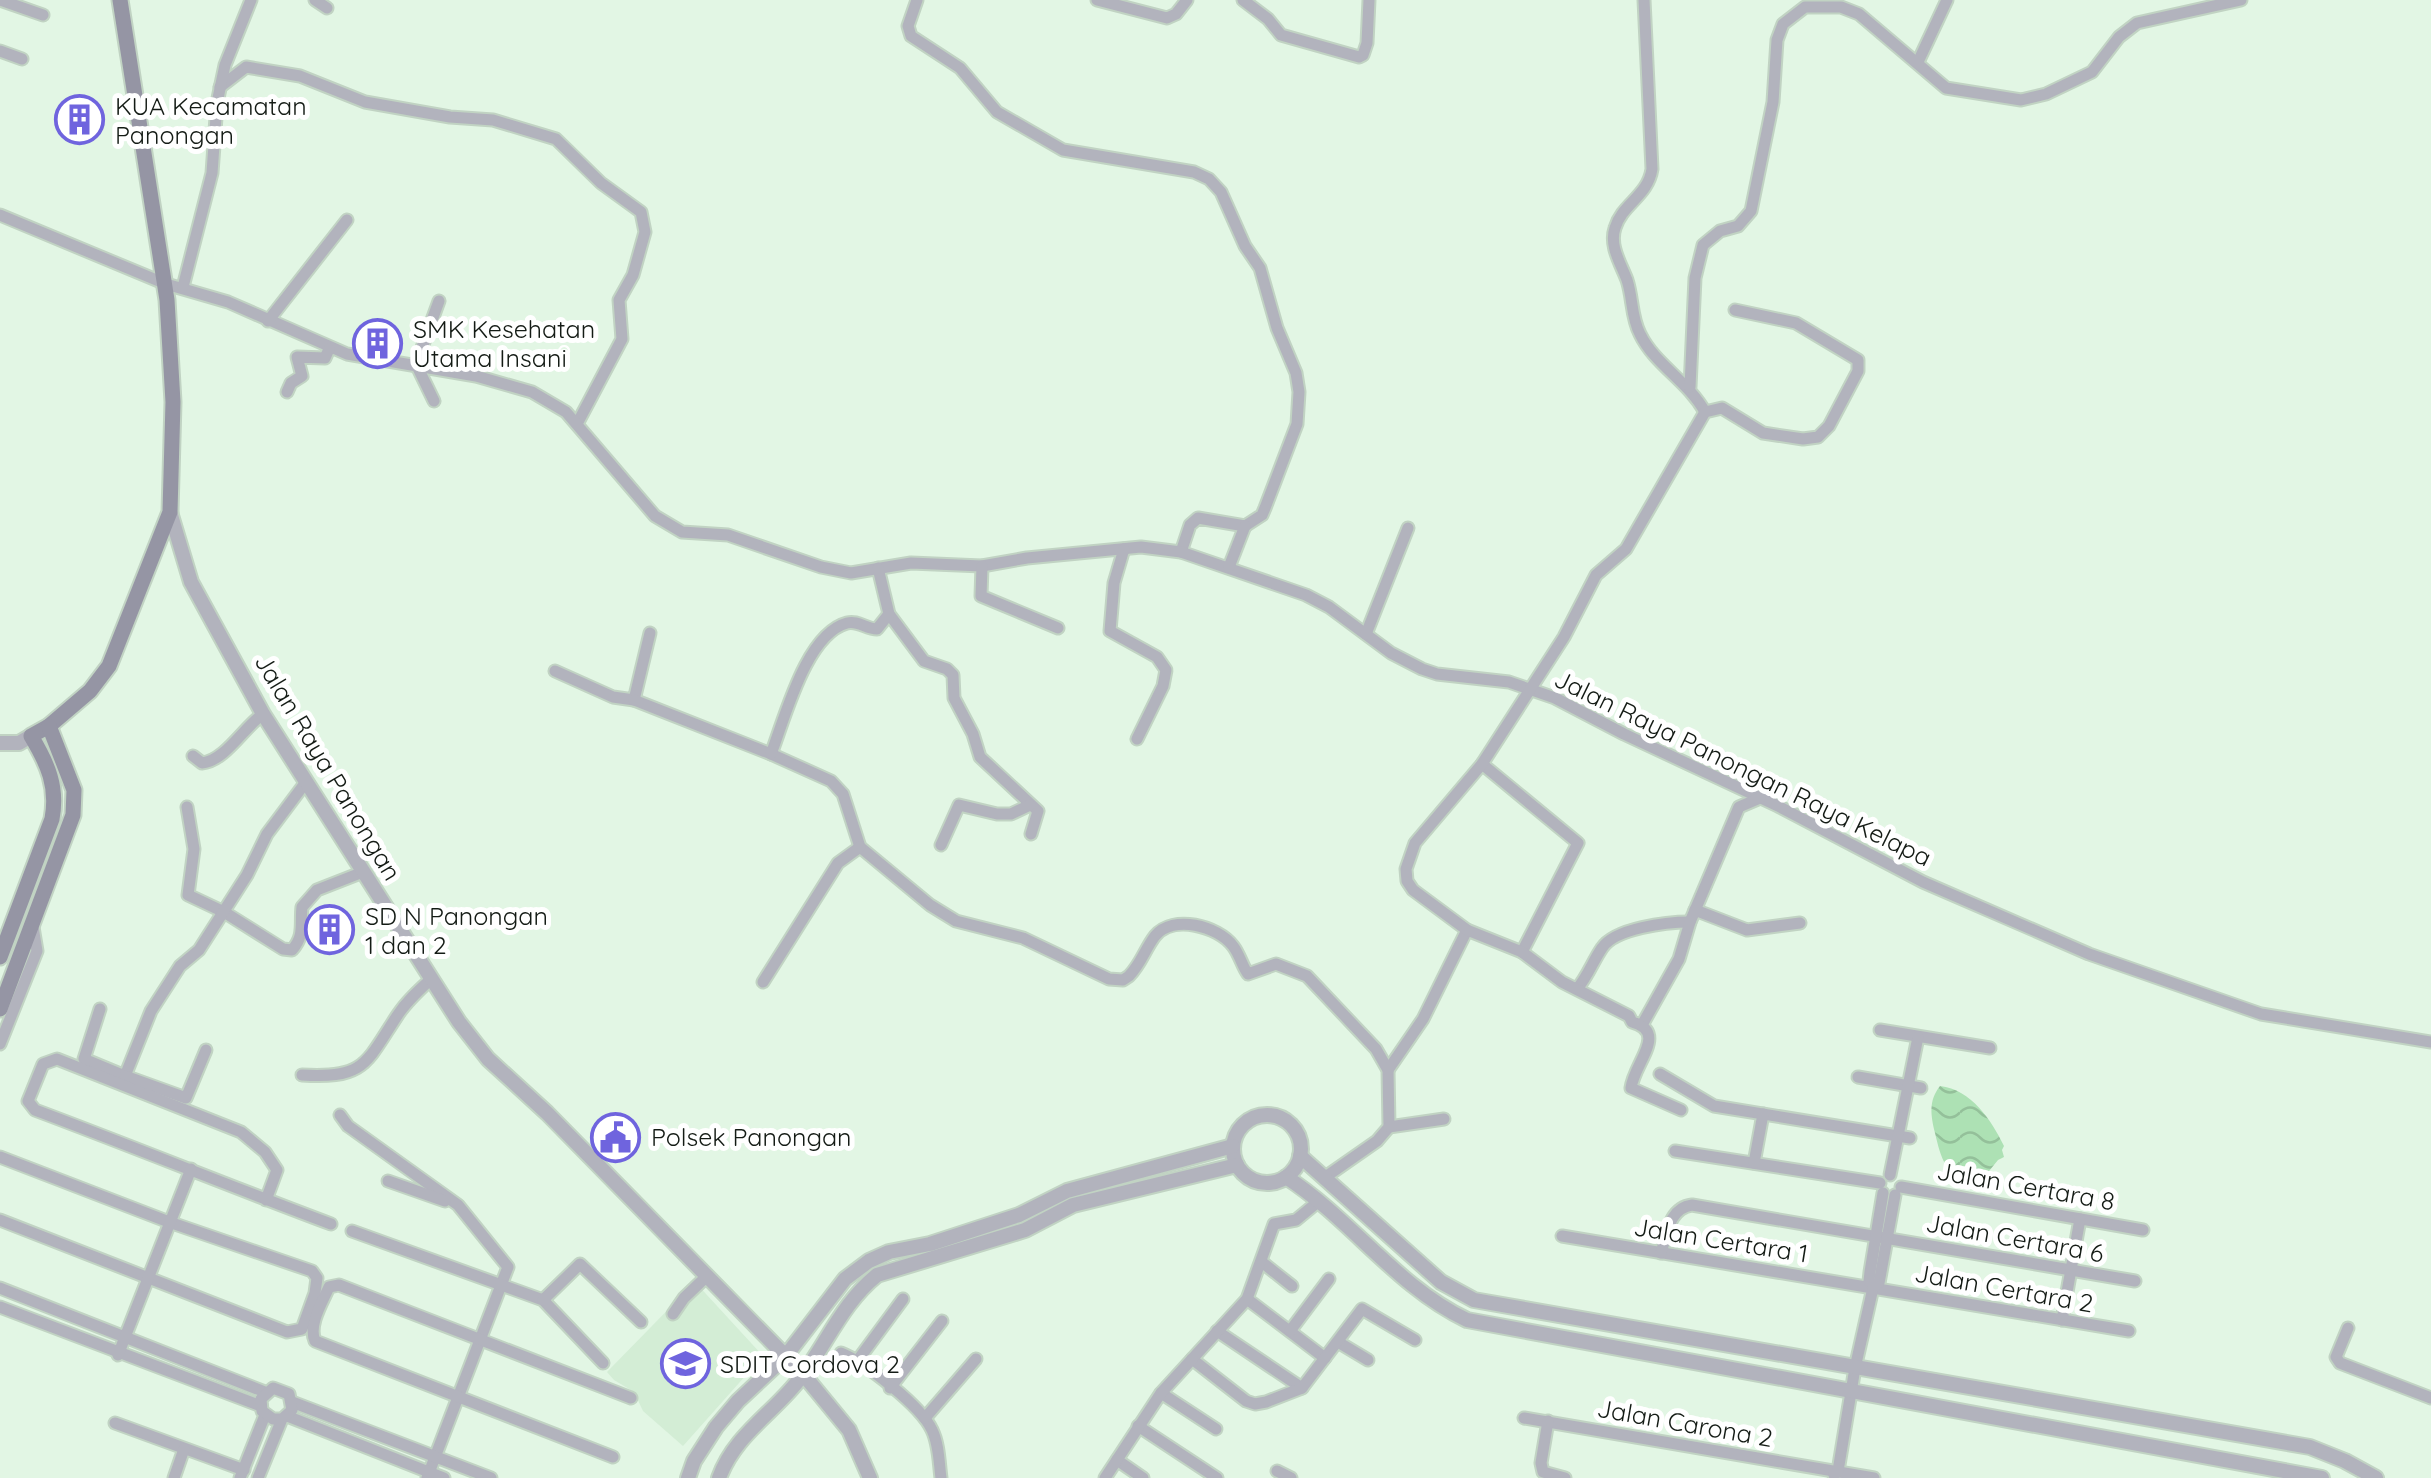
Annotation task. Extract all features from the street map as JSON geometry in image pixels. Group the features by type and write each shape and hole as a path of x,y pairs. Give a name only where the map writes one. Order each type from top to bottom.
{"main road":[{"name":"Jalan Raya Panongan","path":"32,736 90,691 109,666 170,512 173,402 166,284 120,0"},
{"path":"0,1009 19,978 75,802 63,757 49,726"},
{"path":"1,951 55,804 45,759 32,736"}],"street":[{"path":"0,0 43,16"},
{"path":"183,288 212,173 225,65 251,0"},
{"path":"315,0 327,8"},
{"path":"918,0 908,26 911,36 960,68 985,100 1011,122 1041,134 1063,150 1201,174 1221,192 1245,246 1260,268 1300,392 1297,424 1265,508 1262,515 1245,526 1229,567"},
{"path":"1097,0 1167,18 1176,14 1186,0"},
{"path":"1243,0 1266,17 1281,36 1359,57 1367,43 1369,0"},
{"path":"1644,0 1652,170 1642,195 1618,221 1614,244 1639,332 1656,356 1690,388 1705,412"},
{"path":"1918,62 1947,0"},
{"path":"1690,388 1695,278 1702,245 1711,236 1738,226 1751,211 1773,102 1777,40 1782,24 1805,4 1841,6 1859,14 1946,88 2010,100 2034,99 2092,72 2119,37 2137,23 2241,0"},
{"path":"0,51 22,59"},
{"path":"220,87 246,67 286,72 364,102 514,124 561,142 601,183 641,212 646,224 636,267 619,300 622,339 576,424"},
{"name":"Jalan Raya Panongan Raya Kelapa","path":"0,215 166,284 228,302 330,348 370,360 476,376 532,392 551,402 576,424 617,475 667,526 682,532 728,534 851,573 922,563 982,566 1149,546 1181,552 1306,595 1407,662 1437,674 1488,678 1529,688 1760,798 1924,882 2129,970 2260,1014 2431,1042"},
{"path":"268,321 346,220"},
{"path":"434,400 416,364 440,301"},
{"path":"1682,1110 1631,1088 1650,1032 1629,1016 1562,982 1522,952 1468,930 1413,890 1406,868 1415,844 1482,764 1564,637 1596,575 1626,549 1705,412 1720,407 1763,433 1814,438 1829,426 1858,371 1858,360 1806,328 1777,317 1735,310"},
{"path":"287,392 290,384 302,376 297,356 325,358 330,348"},
{"name":"Jalan Raya Panongan","path":"170,512 196,592 263,714 430,980 488,1059 547,1113 803,1374 849,1430 870,1478"},
{"path":"1181,552 1190,525 1198,518 1245,526"},
{"path":"1366,634 1408,528"},
{"path":"159,539 178,540"},
{"path":"1124,548 1114,583 1110,631 1157,657 1166,670 1163,686 1137,739"},
{"path":"982,566 981,596 1058,628"},
{"path":"878,568 889,614 924,661 952,673 956,682 954,698 974,734 980,757 1039,814 1031,834"},
{"path":"771,754 799,680 819,644 840,626 851,622 877,628 889,614"},
{"path":"634,700 650,633"},
{"path":"555,671 820,776 839,788 860,847 943,914 971,926 1023,938 1109,979 1123,980 1165,928 1190,924 1230,942 1248,974 1276,964 1307,976 1370,1040 1388,1070 1389,1127 1378,1141 1324,1178"},
{"path":"192,756 202,763 214,761 242,736 247,725 263,714"},
{"name":"Jalan Raya Panongan","path":"0,744 19,743 32,736"},
{"path":"1482,764 1578,843 1522,952"},
{"path":"125,1076 151,1011 180,966 196,954 267,834 306,782"},
{"path":"1642,1025 1679,959 1692,916 1739,807 1760,798"},
{"path":"941,845 959,804 997,814 1011,814 1030,805"},
{"path":"188,807 194,848 188,895 224,912 283,949 292,950 304,930 302,907 311,896 363,872"},
{"path":"764,982 838,863 860,847"},
{"path":"1578,989 1603,945 1612,937 1654,923 1692,916 1747,930 1800,923"},
{"path":"1388,1070 1423,1019 1468,930"},
{"path":"1,1041 19,978"},
{"path":"302,1076 342,1075 373,1057 396,1017 430,980"},
{"path":"100,1008 84,1059 125,1076 186,1098 206,1050"},
{"path":"1880,1030 1990,1048"},
{"path":"1837,1476 1855,1368 1873,1288 1879,1283 1881,1238 1914,1087 1918,1036"},
{"path":"266,1200 277,1170 242,1132 56,1060 43,1064 29,1106 266,1200 331,1224"},
{"path":"1660,1074 1714,1106 1904,1137"},
{"path":"1858,1077 1914,1087"},
{"path":"1754,1164 1763,1114"},
{"path":"1300,1156 1286,1177 1257,1182 1236,1164 1233,1146 1239,1128 1246,1122 1273,1115 1296,1130 1300,1156 1442,1282 1474,1300 2310,1447 2376,1478"},
{"path":"340,1116 348,1126 458,1206 507,1265 428,1475"},
{"path":"1389,1127 1444,1119"},
{"path":"688,1478 716,1428 784,1357 845,1279 869,1261 1233,1146"},
{"name":"Jalan Certara 8","path":"1675,1151 2143,1230"},
{"path":"0,1156 169,1222 312,1271 317,1278 315,1293 302,1328 287,1332 0,1220"},
{"path":"720,1478 740,1442 803,1374 860,1288 877,1275 1025,1230 1070,1198 1236,1164"},
{"path":"118,1354 192,1169"},
{"path":"1286,1177 1319,1201 1428,1298 1467,1320 2322,1478"},
{"path":"388,1181 458,1206"},
{"path":"1105,1478 1162,1392 1247,1299 1274,1224 1301,1217 1319,1201"},
{"name":"Jalan Certara 6","path":"1660,1253 1672,1217 1684,1206 2135,1281"},
{"path":"2062,1320 2080,1218"},
{"path":"352,1231 544,1300 603,1363"},
{"name":"Jalan Certara 1","path":"1562,1236 1873,1288"},
{"path":"1263,1263 1292,1286"},
{"path":"544,1300 580,1264 641,1322"},
{"path":"672,1314 706,1277"},
{"path":"1290,1331 1328,1279"},
{"path":"613,1457 315,1341 314,1321 328,1287 334,1284 631,1398"},
{"path":"0,1288 265,1392 282,1389 292,1402 491,1478"},
{"name":"Jalan Certara 2","path":"1873,1288 2128,1331"},
{"path":"858,1360 903,1299"},
{"path":"1247,1299 1325,1358"},
{"path":"0,1307 262,1410 272,1420 285,1417 444,1478"},
{"path":"1192,1360 1250,1403 1266,1402 1302,1388 1358,1312 1366,1309 1415,1340"},
{"path":"890,1388 942,1321"},
{"path":"2348,1328 2336,1357 2340,1363 2431,1398"},
{"path":"1218,1331 1302,1388"},
{"path":"1338,1342 1368,1360"},
{"path":"841,1354 858,1360 925,1418 936,1440 942,1478"},
{"path":"925,1418 976,1359"},
{"path":"115,1423 242,1474 265,1392"},
{"path":"1162,1392 1216,1429"},
{"path":"258,1478 292,1402"},
{"name":"Jalan Carona 2","path":"1524,1418 1837,1476 1874,1478"},
{"path":"1548,1421 1541,1463 1544,1472 1563,1478"},
{"path":"1138,1426 1218,1478"},
{"path":"174,1478 184,1449"},
{"path":"1117,1460 1144,1478"},
{"path":"1278,1470 1291,1478"}],"shaded area":[{"name":"SDIT Cordova 2","path":"695,1282 763,1356 683,1446 643,1411 634,1392 607,1372"}],"water":[{"path":"1940,1086 1971,1100 1987,1117 2004,1146 2004,1157 1981,1181 1960,1179 1943,1160 1932,1115 1932,1103"}],"place":[{"name":"KUA Kecamatan Panongan","path":"80,120"},
{"name":"SMK Kesehatan Utama Insani","path":"378,343"},
{"name":"SD N Panongan 1 dan 2","path":"330,930"},
{"name":"Polsek Panongan","path":"616,1137"},
{"name":"SDIT Cordova 2","path":"685,1364"}]}
